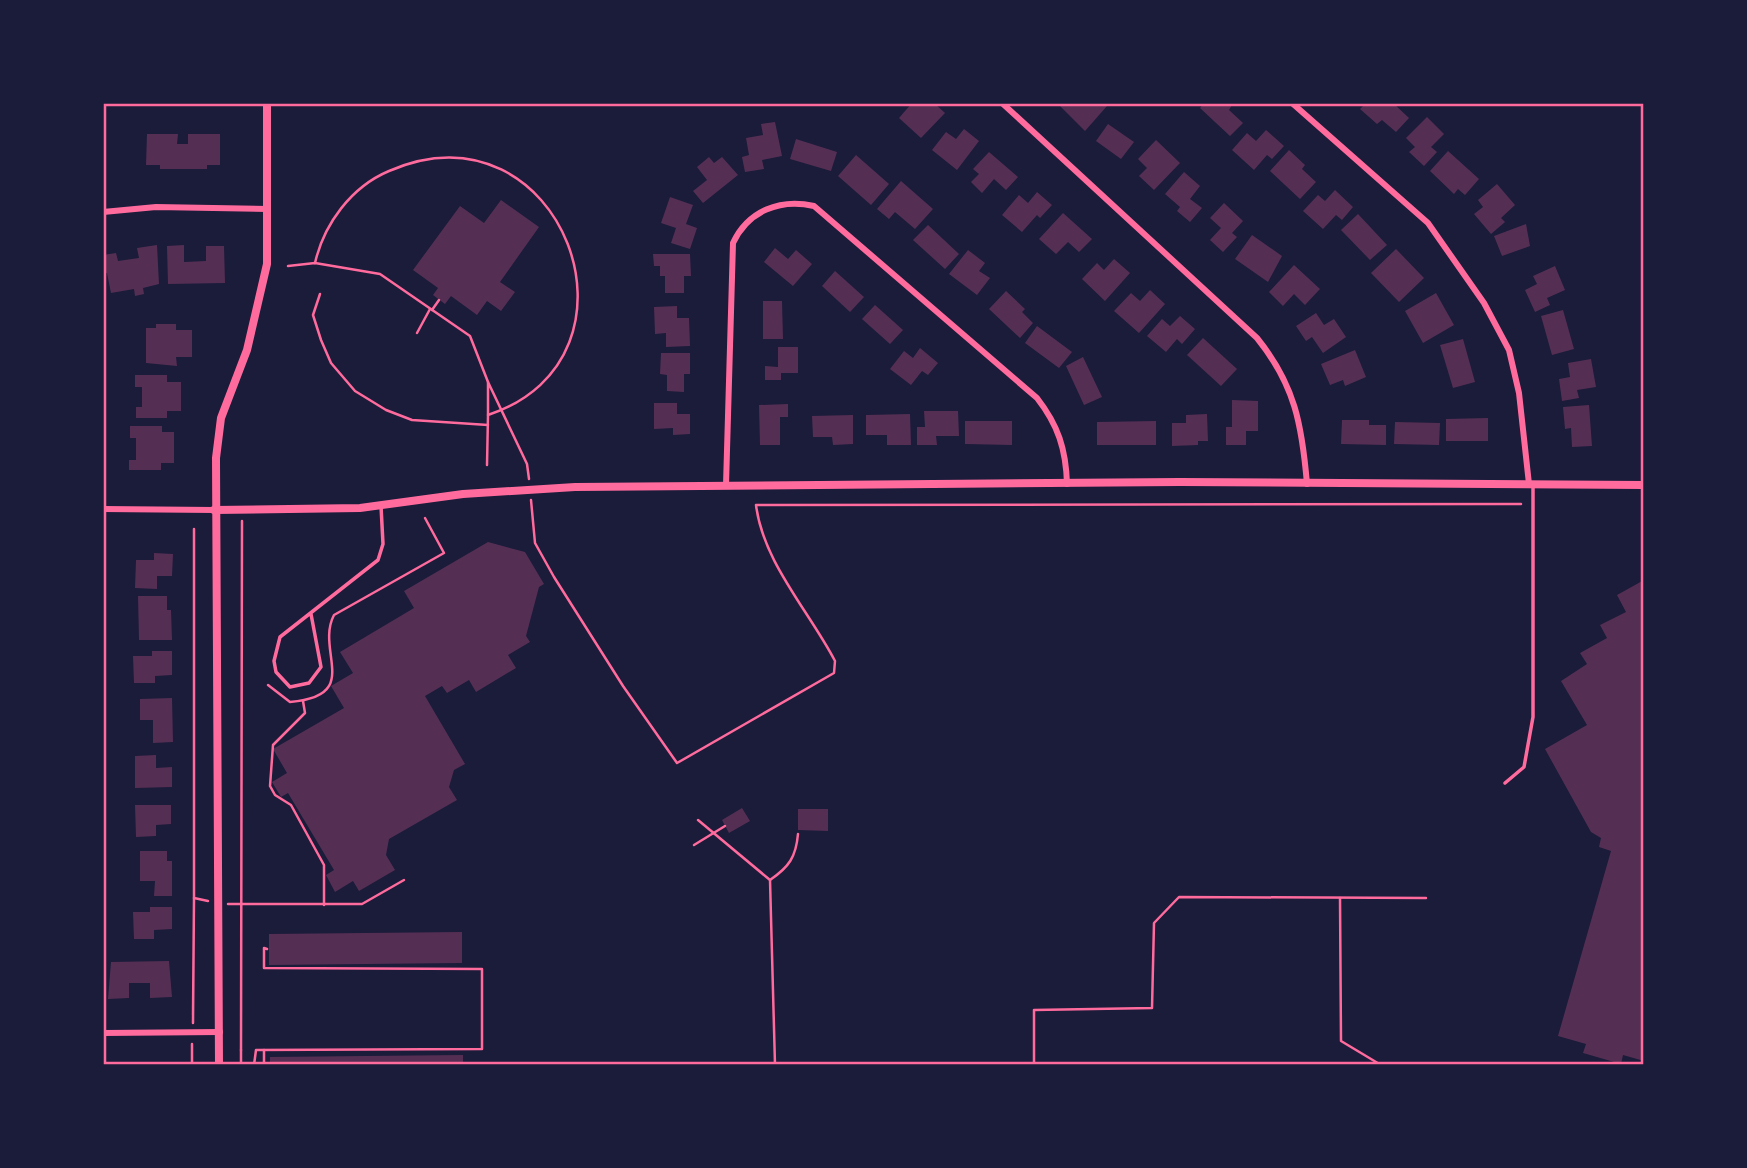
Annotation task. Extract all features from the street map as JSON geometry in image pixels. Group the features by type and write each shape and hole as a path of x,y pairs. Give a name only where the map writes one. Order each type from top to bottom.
{"street":[{"path":"219,1065 214,510 218,437 247,350 267,264 267,103"},
{"path":"1002,103 1257,338 1278,365 1292,395 1303,434 1307,484"},
{"path":"1292,103 1428,223 1484,303 1509,350 1519,393 1531,484"},
{"path":"726,485 733,243 738,231 760,212 786,203 814,206 1037,398 1052,417 1063,445 1067,484"},
{"path":"103,212 144,207 268,209"},
{"path":"103,509 241,510 381,506 463,494 726,485 1644,485"},
{"path":"103,1032 219,1032"}],"lane":[{"path":"1505,783 1524,767 1533,717 1531,484"},
{"path":"311,614 321,667 309,683 290,687 276,672 274,661 280,637 295,622 311,614 378,560 383,544 381,506"}],"path":[{"path":"315,263 327,230 349,200 378,176 413,162 440,156 468,159 495,167 527,186 555,215 565,235 578,270 578,308 572,334 555,366 540,385 503,410 488,415"},
{"path":"288,266 315,263 380,274 470,336 488,382 527,464 535,543 623,686 677,763 834,673 835,661 778,566 758,522 756,505 1521,504"},
{"path":"320,293 313,315 321,340 331,363 355,391 374,404 412,420 488,425"},
{"path":"417,332 439,300"},
{"path":"487,465 488,382"},
{"path":"241,510 242,1050"},
{"path":"268,685 290,702 303,701 325,691 333,678 329,624 334,615 444,553 425,517"},
{"path":"193,1015 194,529"},
{"path":"303,701 304,713 272,745 270,786 275,795 291,805 324,865 324,905"},
{"path":"698,821 769,880 775,1065"},
{"path":"694,845 725,825"},
{"path":"769,880 786,869 796,852 798,834"},
{"path":"242,905 362,904 404,880"},
{"path":"1034,1065 1034,1010 1152,1008 1153,923 1179,897 1426,898"},
{"path":"192,1065 194,898"},
{"path":"1340,898 1341,1041 1381,1065"},
{"path":"254,1065 257,1049 482,1049 482,969 264,968 264,948 267,949"},
{"path":"241,1065 242,1033"},
{"path":"264,1049 264,1065"}],"building":[{"path":"912,103 934,103 945,113 921,138 899,118"},
{"path":"1057,103 1105,103 1107,106 1085,131"},
{"path":"1204,103 1233,103 1229,110 1243,123 1230,136 1200,108"},
{"path":"1366,103 1393,103 1409,118 1396,132 1382,120 1377,124 1360,109"},
{"path":"1427,117 1444,134 1431,147 1437,152 1424,166 1409,152 1415,147 1406,138"},
{"path":"775,122 782,156 762,160 764,169 745,172 742,157 749,155 746,138 763,135 761,124"},
{"path":"1108,124 1134,142 1121,159 1096,141"},
{"path":"964,129 979,141 957,170 932,150 946,132 956,139"},
{"path":"1266,130 1284,146 1272,159 1267,155 1254,170 1232,150 1247,133 1256,141"},
{"path":"147,134 178,134 177,144 188,144 188,134 220,134 220,165 207,165 207,169 160,169 160,165 146,165"},
{"path":"796,139 837,152 831,171 790,159"},
{"path":"1156,140 1180,163 1154,190 1139,176 1147,168 1138,159"},
{"path":"1289,150 1305,165 1302,169 1316,182 1300,199 1270,171"},
{"path":"1448,151 1479,179 1465,195 1458,189 1454,194 1430,171"},
{"path":"989,152 1018,177 1006,190 994,179 982,193 971,182 979,174 973,169"},
{"path":"856,155 889,184 871,205 838,176"},
{"path":"709,157 714,163 722,157 738,175 703,203 693,191 707,180 697,167"},
{"path":"1184,172 1200,186 1190,199 1202,208 1190,222 1177,211 1180,207 1165,194"},
{"path":"901,181 933,209 915,229 895,212 889,219 877,209"},
{"path":"1497,184 1515,205 1501,218 1505,222 1491,234 1474,214 1483,207 1478,200"},
{"path":"1335,190 1353,207 1342,220 1336,215 1323,229 1303,211 1318,195 1325,201"},
{"path":"1037,192 1052,205 1040,218 1037,215 1022,232 1002,215 1019,195 1028,203"},
{"path":"670,197 693,205 686,224 697,228 690,249 671,243 676,228 661,223"},
{"path":"501,200 539,227 500,282 515,292 501,311 487,301 477,315 451,296 445,304 433,295 438,288 413,270 460,206 484,223"},
{"path":"1224,203 1243,221 1232,233 1237,237 1223,252 1210,240 1221,228 1210,218"},
{"path":"1063,213 1092,239 1079,252 1068,242 1056,254 1039,239"},
{"path":"1358,214 1387,245 1370,260 1341,230"},
{"path":"1526,224 1530,246 1502,256 1494,236"},
{"path":"928,225 959,254 945,269 913,240"},
{"path":"1252,235 1282,256 1268,282 1235,259"},
{"path":"157,245 159,284 143,288 144,294 135,296 134,289 111,293 107,273 103,274 103,255 116,253 118,261 139,258 137,248"},
{"path":"184,245 184,262 206,261 206,246 224,246 225,283 168,284 167,246"},
{"path":"775,248 788,259 796,250 812,264 793,286 764,262"},
{"path":"1396,249 1424,278 1399,302 1371,273"},
{"path":"968,250 985,263 979,271 990,278 977,295 949,274"},
{"path":"653,254 690,254 691,276 684,276 684,293 665,293 665,276 660,276 660,266 654,266"},
{"path":"1114,259 1130,273 1105,301 1082,279 1097,263 1104,270"},
{"path":"1294,265 1320,289 1305,305 1294,294 1283,306 1269,292"},
{"path":"1555,266 1565,290 1547,298 1550,305 1535,312 1525,290 1537,284 1533,276"},
{"path":"835,271 864,297 850,312 822,286"},
{"path":"1150,290 1165,304 1139,333 1114,311 1131,293 1140,301"},
{"path":"1006,291 1025,309 1022,312 1033,323 1020,338 989,309"},
{"path":"1436,293 1454,325 1423,343 1405,311"},
{"path":"763,301 782,301 783,339 763,339"},
{"path":"875,305 903,330 890,344 862,319"},
{"path":"677,306 677,318 689,318 690,346 666,347 666,333 655,334 654,307"},
{"path":"1563,310 1574,349 1552,355 1541,316"},
{"path":"1316,313 1324,325 1334,319 1346,337 1323,353 1312,337 1306,341 1296,326"},
{"path":"1180,316 1195,329 1182,344 1177,339 1166,352 1147,336 1162,319 1170,326"},
{"path":"156,324 176,324 176,330 192,330 192,357 176,357 177,366 146,363 146,328 156,328"},
{"path":"1037,326 1072,352 1059,368 1025,343"},
{"path":"1203,338 1237,369 1221,386 1187,355"},
{"path":"1463,339 1475,382 1453,388 1440,345"},
{"path":"778,347 798,347 798,373 781,373 781,380 765,380 765,366 778,367"},
{"path":"920,348 938,363 928,375 922,371 911,385 890,369 904,351 913,358"},
{"path":"1355,350 1366,377 1345,386 1343,380 1330,385 1321,364"},
{"path":"661,353 690,353 690,374 684,374 684,392 667,391 667,375 660,374"},
{"path":"1083,357 1102,397 1084,405 1066,366"},
{"path":"1591,359 1596,387 1577,390 1579,398 1562,401 1559,379 1570,377 1568,363"},
{"path":"135,375 167,375 167,382 181,382 181,411 167,411 167,418 136,418 136,407 142,407 142,387 135,387"},
{"path":"1232,400 1258,401 1258,431 1246,431 1246,445 1226,445 1226,427 1232,427"},
{"path":"654,403 677,403 677,414 690,414 690,434 673,435 673,428 654,429"},
{"path":"788,404 788,417 780,417 780,445 760,445 759,405"},
{"path":"1589,405 1592,446 1572,447 1571,428 1565,429 1563,407"},
{"path":"924,411 958,411 959,436 936,436 937,445 917,445 917,427 925,427"},
{"path":"910,414 911,445 887,445 887,435 866,435 866,415"},
{"path":"1207,414 1208,441 1198,441 1198,445 1172,446 1172,423 1186,423 1186,415"},
{"path":"853,415 853,444 833,445 832,437 813,437 812,416"},
{"path":"1488,418 1488,441 1446,441 1446,419"},
{"path":"1342,420 1369,420 1369,425 1386,425 1386,445 1341,444"},
{"path":"965,421 1012,421 1012,445 965,444"},
{"path":"1156,421 1156,445 1097,445 1097,422"},
{"path":"1395,422 1440,423 1439,445 1394,444"},
{"path":"130,426 162,426 162,432 174,432 174,463 161,463 161,470 129,470 129,460 136,460 136,438 130,438"},
{"path":"488,542 525,552 544,584 539,587 526,636 530,642 508,655 516,668 476,692 469,680 447,693 442,686 425,696 465,764 454,770 449,787 457,800 389,839 386,855 395,870 359,891 353,881 335,892 326,875 334,870 288,793 281,797 272,782 287,773 273,749 344,708 331,686 353,673 340,652 414,608 404,591"},
{"path":"154,553 173,554 172,576 157,576 157,589 135,588 136,560 154,560"},
{"path":"1644,580 1644,1061 1623,1055 1621,1064 1583,1053 1586,1044 1558,1036 1611,851 1599,847 1601,838 1591,832 1545,749 1587,725 1561,681 1587,664 1580,653 1607,638 1600,625 1626,612 1617,595"},
{"path":"138,596 167,596 167,610 171,610 172,640 139,640"},
{"path":"152,651 172,651 172,675 155,676 155,683 134,683 133,656 152,656"},
{"path":"172,698 173,742 153,743 153,720 140,720 140,699"},
{"path":"156,755 156,768 172,767 172,787 135,788 135,756"},
{"path":"135,805 171,805 171,824 156,825 156,836 136,837"},
{"path":"742,808 750,821 729,833 722,820"},
{"path":"798,809 828,809 828,831 798,830"},
{"path":"140,851 167,851 167,861 172,861 172,896 154,896 155,881 140,881"},
{"path":"150,907 172,907 172,929 154,930 154,939 134,939 133,912 150,912"},
{"path":"462,932 462,963 269,965 269,934"},
{"path":"169,961 172,997 150,998 150,983 129,983 129,998 108,999 111,962"},
{"path":"463,1055 463,1065 270,1065 270,1057"}]}
